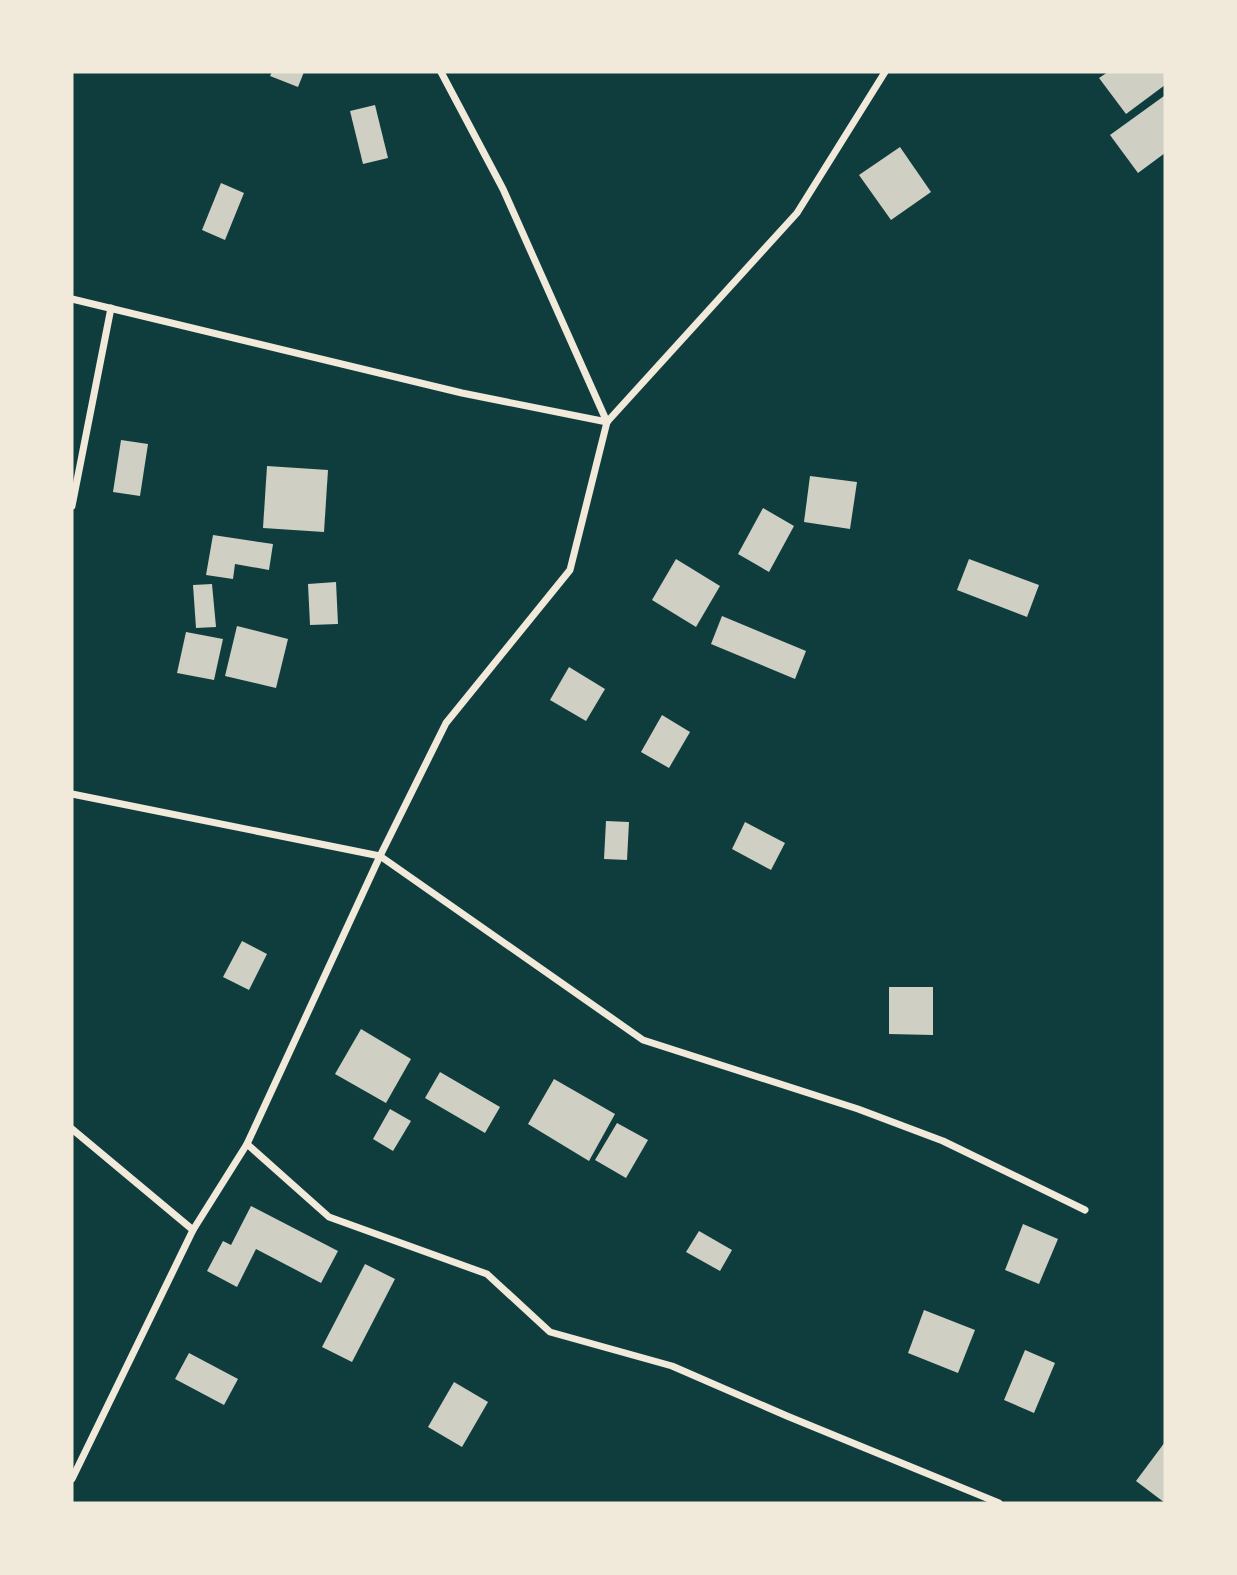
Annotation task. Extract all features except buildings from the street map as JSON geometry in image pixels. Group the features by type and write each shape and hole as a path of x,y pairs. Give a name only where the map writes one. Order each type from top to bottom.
{"street":[{"path":"442,72 503,189 607,422"},
{"path":"72,1479 193,1230 247,1144 380,856 446,723 570,570 607,422 797,214 885,72"},
{"path":"72,299 462,393 607,422"},
{"path":"72,506 111,308"},
{"path":"72,794 380,856 643,1040 858,1109 943,1141 1085,1210"},
{"path":"72,1129 193,1230"},
{"path":"247,1144 329,1217 488,1274 550,1332 672,1366 999,1503"}]}
